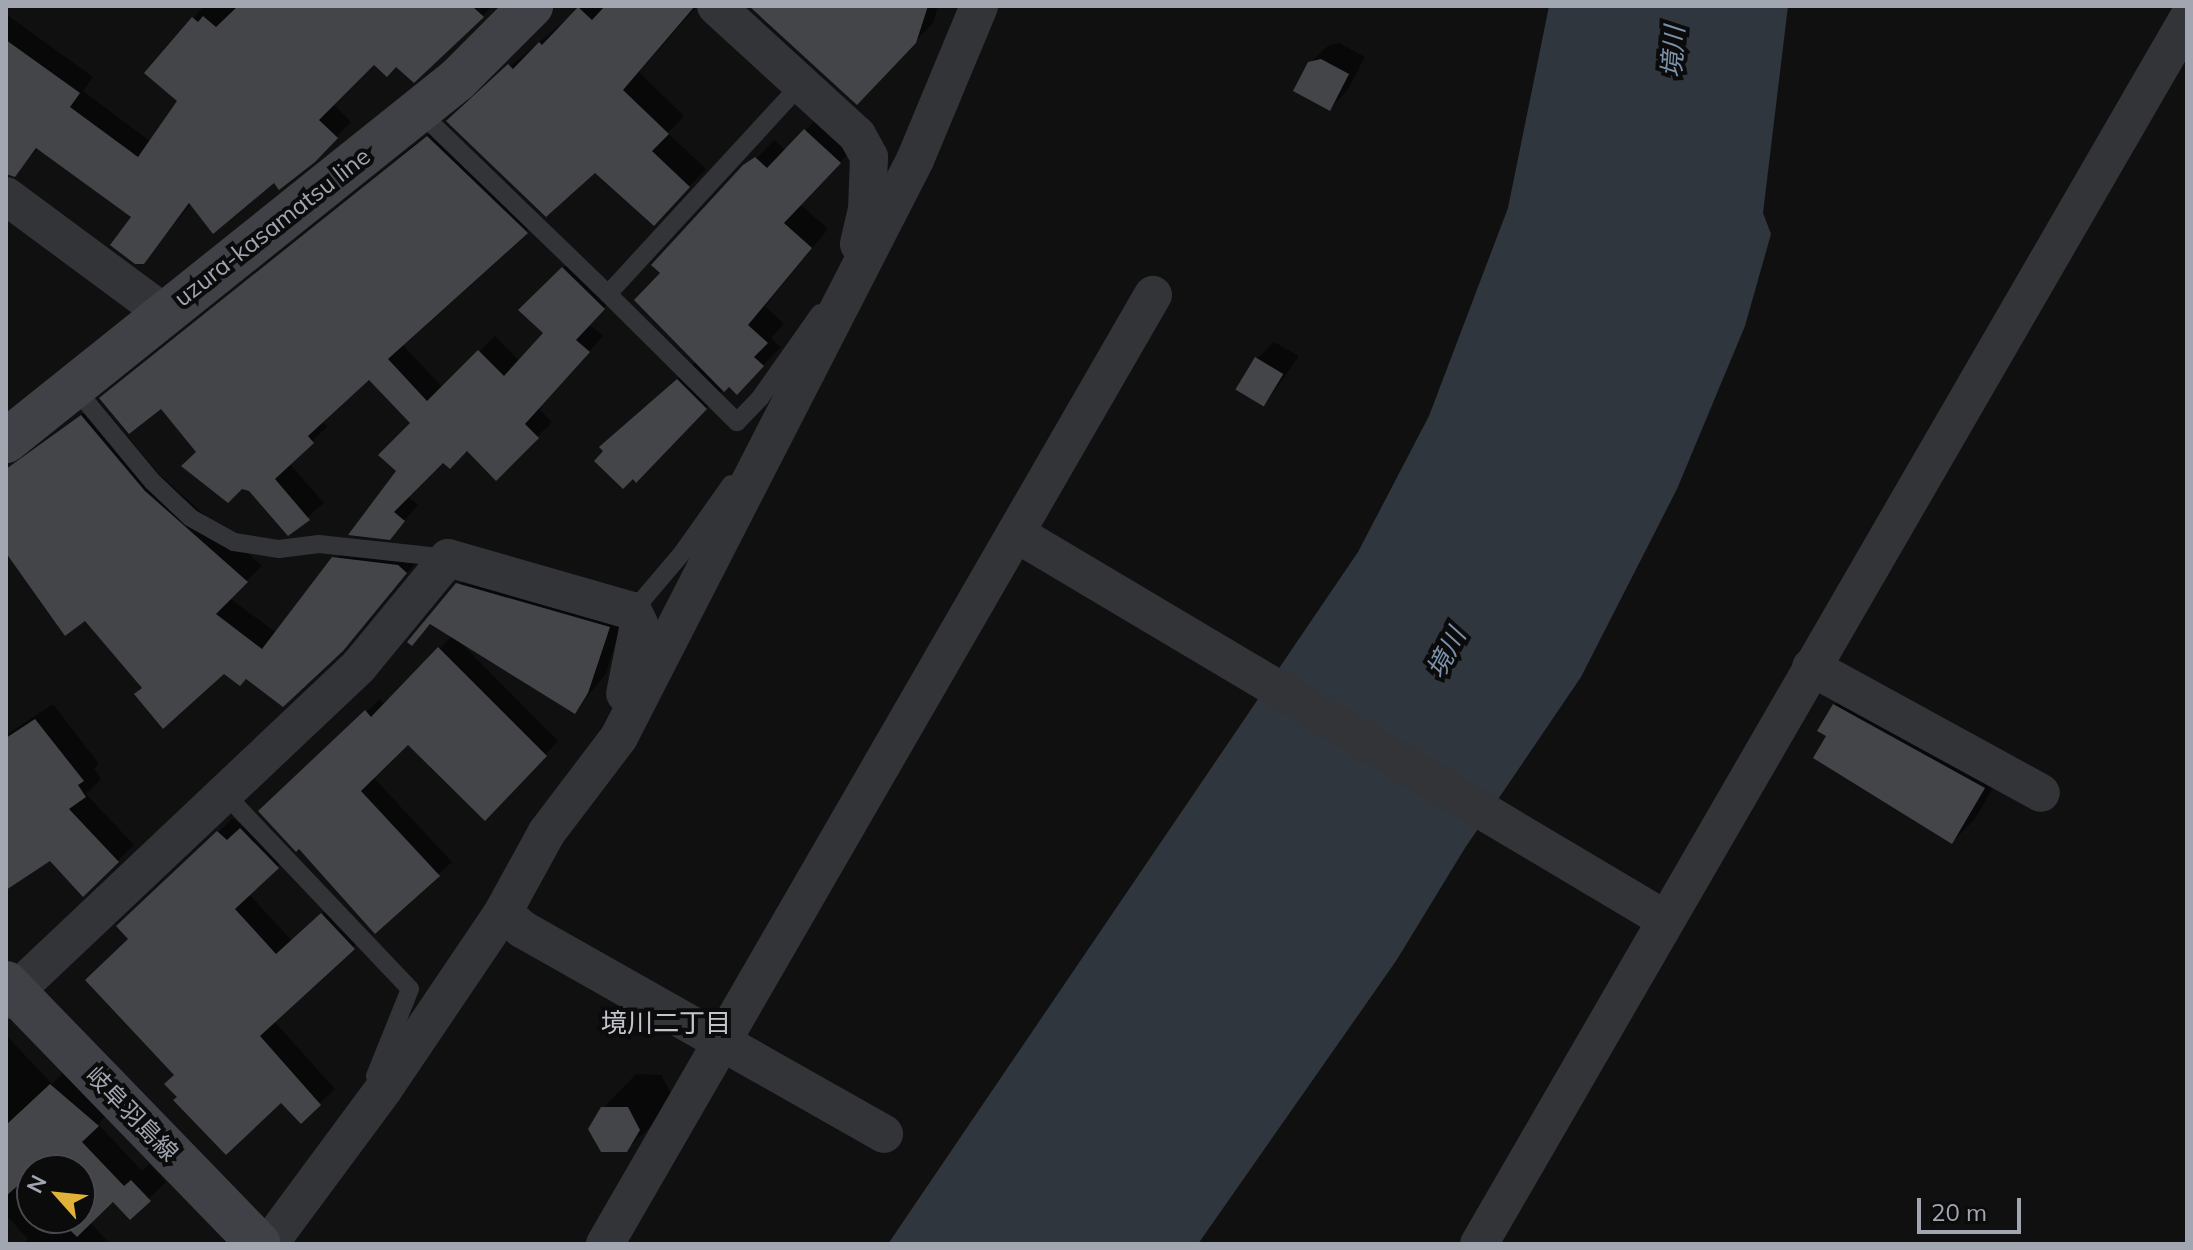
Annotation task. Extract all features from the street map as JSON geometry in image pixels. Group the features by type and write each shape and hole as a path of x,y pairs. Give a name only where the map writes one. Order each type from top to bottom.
{"main road":[{"name":"uzura-kasamatsu line","path":"6,441 163,312 422,108 531,6"},
{"name":"岐阜羽島線","path":"9,992 259,1244"}],"street":[{"path":"716,6 857,135 869,157 861,263"},
{"path":"269,1244 383,1090 503,912 547,832 619,737 915,160 979,6"},
{"path":"1479,1244 2187,20"},
{"path":"6,196 163,312"},
{"path":"605,1244 1153,295"},
{"path":"1017,534 1540,848 1666,920"},
{"path":"9,992 226,795 359,666 448,558 633,611 639,624 635,665 615,723 619,737"},
{"path":"1811,667 2041,793"},
{"path":"503,912 522,929 884,1134"}],"lane":[{"path":"608,294 802,83"},
{"path":"422,108 432,124 737,422 760,398 825,306 842,299"},
{"path":"73,386 153,482 191,518 234,542 279,549 333,545 448,558"},
{"path":"633,611 683,552 746,459 756,468"},
{"path":"226,795 410,989 375,1076 383,1090"}],"water":[{"name":"境川","path":"1549,6 1788,6 1763,213 1771,234 1745,326 1677,489 1581,677 1465,848 1396,961 1198,1244 888,1244 1358,552 1429,416 1508,208"}],"building":[{"path":"238,6 472,6 484,17 414,83 396,67 387,77 374,65 319,120 338,138 315,162 279,190 274,183 213,234 189,203 144,264 135,264 110,245 131,217 36,148 15,177 6,174 6,40 80,93 70,107 138,157 177,101 144,73 192,17 198,22 203,16 216,27"},
{"path":"605,6 695,6 623,90 669,134 652,151 690,187 654,226 595,173 546,217 446,121 508,64 513,69 539,42 542,45 578,7 592,20"},
{"path":"749,6 928,6 916,43 857,105"},
{"path":"1321,59 1349,74 1330,111 1293,91 1308,62"},
{"path":"804,129 841,163 784,223 812,248 748,325 768,343 754,357 764,366 737,395 729,387 724,392 634,300 660,273 651,265 743,165 755,157 767,168"},
{"path":"427,136 528,233 388,359 427,401 478,350 504,376 543,333 518,310 562,267 605,309 576,340 590,352 525,424 539,438 496,481 467,451 450,469 443,463 394,512 405,521 390,540 348,535 396,471 378,455 410,423 369,380 308,436 314,443 275,479 310,520 288,536 249,491 242,489 228,503 181,466 196,452 161,409 129,434 99,398"},
{"path":"1255,357 1283,374 1264,407 1235,390"},
{"path":"677,379 707,409 636,483 633,479 623,489 594,461 603,451 599,447"},
{"path":"81,415 145,491 248,582 216,614 262,649 332,557 398,565 407,573 343,651 283,707 246,679 240,686 224,674 163,729 134,694 142,688 85,621 65,636 6,553 6,469"},
{"path":"456,583 610,627 588,693 575,714 430,624 412,646 407,642"},
{"path":"438,647 547,756 485,821 408,745 361,791 440,876 375,934 299,849 296,852 258,811 365,710 371,717"},
{"path":"1833,704 1985,788 1952,844 1813,758 1826,736 1817,731"},
{"path":"35,719 84,781 78,785 86,797 69,809 119,862 83,897 50,861 6,890 6,738"},
{"path":"240,828 279,868 235,909 276,954 321,913 355,949 260,1036 321,1105 301,1124 281,1103 226,1155 173,1100 177,1097 164,1084 174,1075 85,980 128,939 116,926 217,831 227,840"},
{"path":"50,1084 99,1126 82,1142 93,1154 16,1154 16,1187 6,1196 6,1125"},
{"path":"601,1107 628,1107 640,1130 627,1152 601,1152 588,1129"},
{"path":"96,1157 124,1186 131,1180 151,1201 130,1220 113,1202 96,1219"}],"district":[{"name":"境川二丁目","path":"666,1023"}]}
